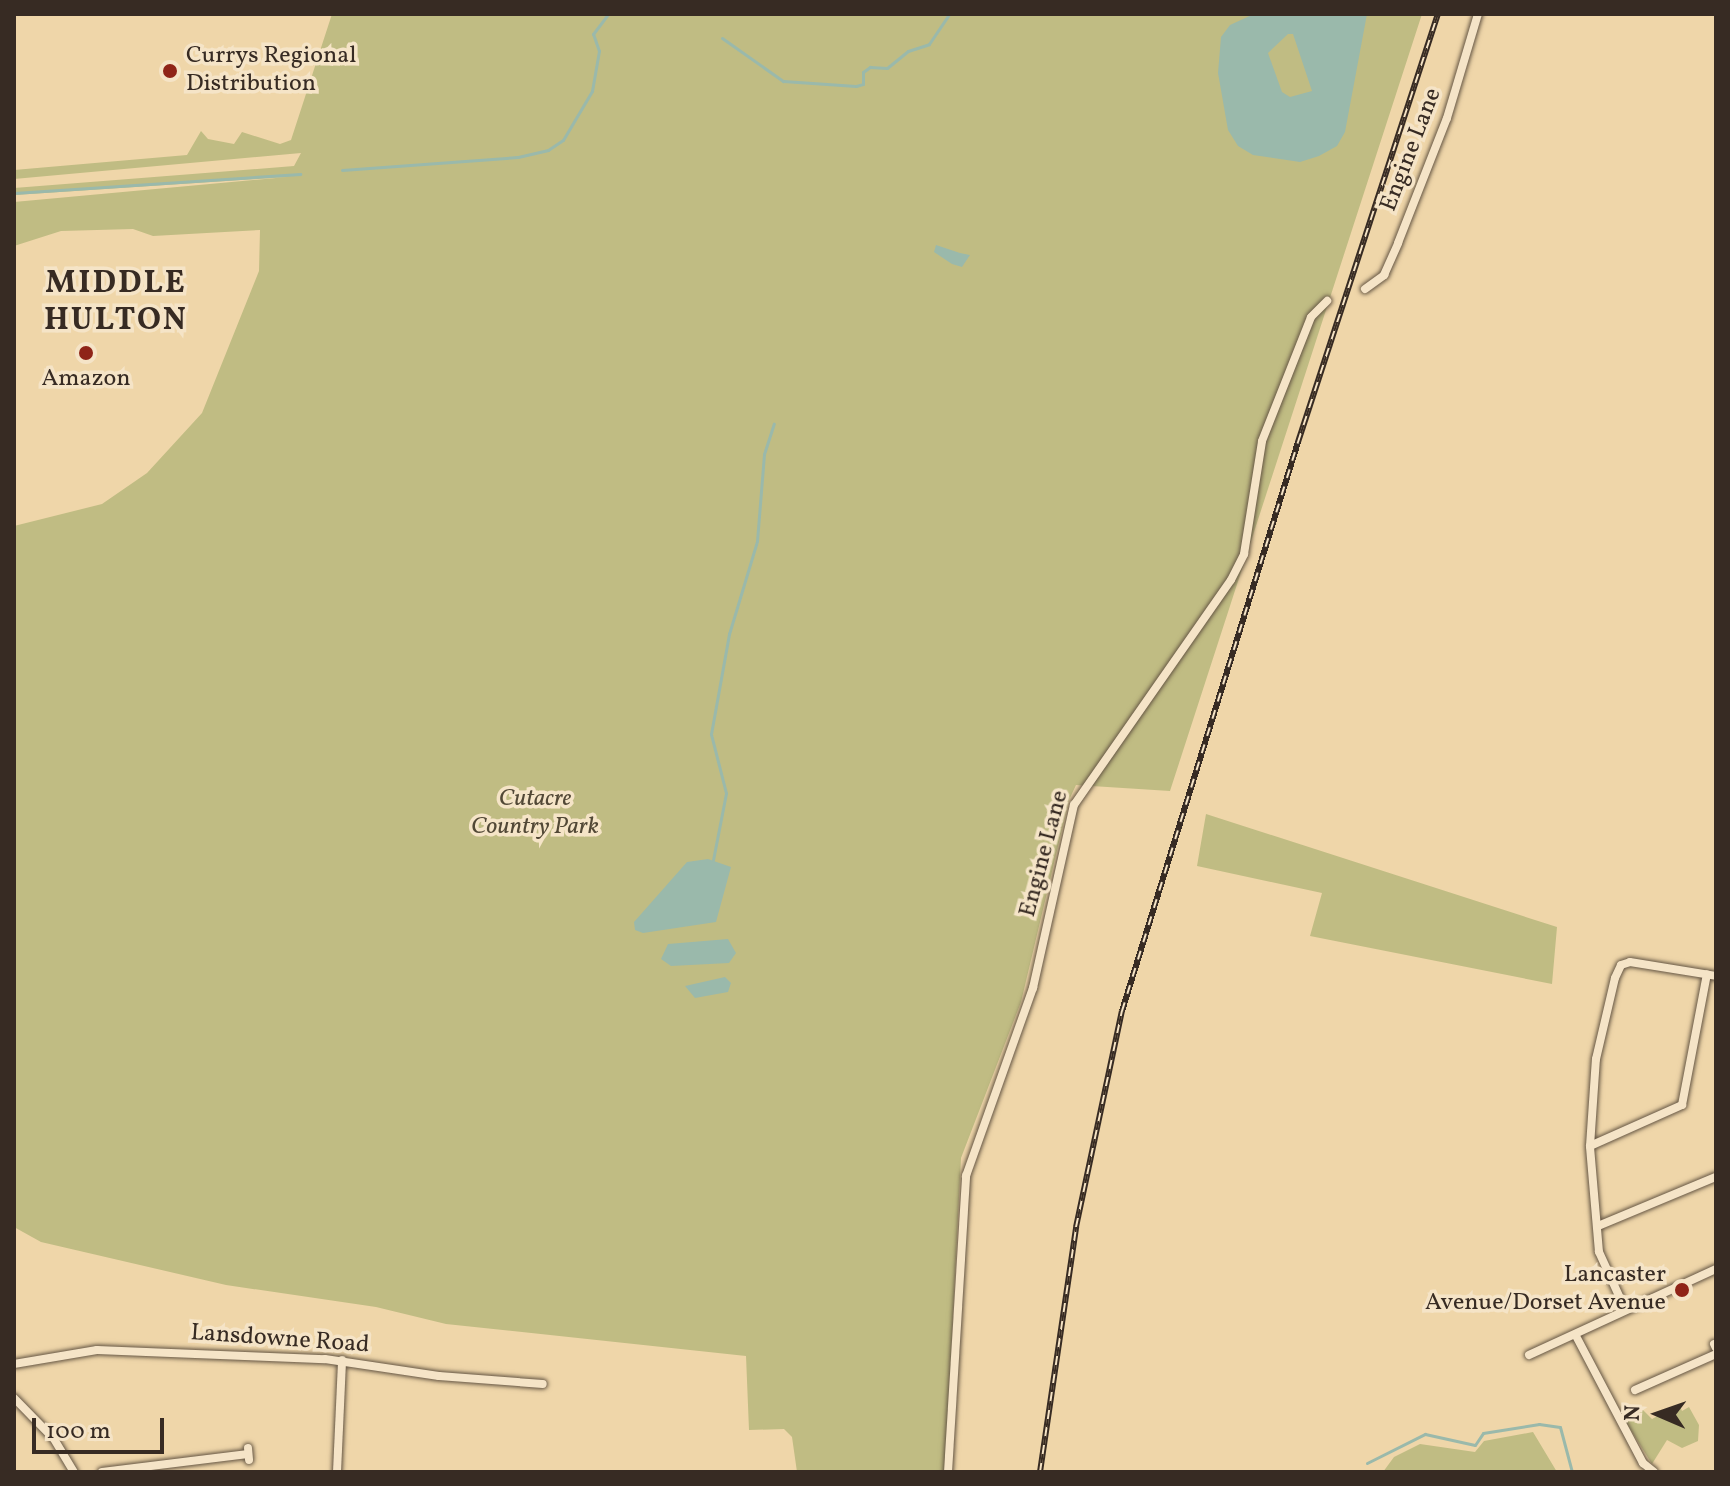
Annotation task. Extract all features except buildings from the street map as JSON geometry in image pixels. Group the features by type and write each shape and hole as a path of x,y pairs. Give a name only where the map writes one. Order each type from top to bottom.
{"street":[{"name":"Engine Lane","path":"1365,289 1384,275 1398,243 1447,118 1478,14"},
{"name":"Engine Lane","path":"948,1472 966,1176 1033,988 1074,805 1231,580 1244,554 1262,441 1311,317 1327,301"},
{"path":"1590,1146 1682,1105 1711,975 1644,963 1621,965 1596,1059 1590,1146 1599,1252 1625,1309"},
{"path":"1598,1226 1716,1177"},
{"path":"1529,1355 1716,1269"},
{"path":"1576,1336 1643,1463 1654,1472"},
{"path":"1635,1390 1715,1349"},
{"name":"Lansdowne Road","path":"14,1364 97,1350 342,1360 439,1376 543,1384"},
{"path":"337,1472 342,1360"},
{"path":"14,1398 54,1439 74,1472"},
{"path":"102,1472 248,1454"}],"green space":[{"name":"Cutacre Country Park","path":"332,14 1422,14 1170,791 1076,785 1069,800 1021,1002 961,1158 945,1472 797,1472 792,1437 784,1429 749,1430 746,1356 446,1324 376,1307 226,1285 41,1242 14,1227 14,526 102,504 147,473 202,413 259,271 260,230 153,236 133,229 61,231 14,246 14,202 287,177 14,195 14,188 294,166 301,153 14,179 14,170 187,155 201,131 208,139 234,144 242,132 280,144 291,140"},
{"path":"1206,814 1557,927 1552,984 1310,936 1322,893 1197,866"},
{"path":"1679,1404 1682,1411 1689,1407 1699,1425 1698,1441 1682,1448 1667,1440 1652,1464 1622,1416 1640,1407 1652,1419"},
{"path":"1533,1432 1557,1472 1383,1472 1394,1457 1420,1444 1475,1452 1484,1441"}],"shaded area":[{"path":"1254,14 1367,14 1345,132 1337,146 1300,162 1253,155 1238,146 1228,130 1218,73 1221,37 1230,25","holes":["1288,34 1293,34 1312,91 1290,97 1282,92 1268,53"]},
{"path":"936,245 970,255 962,267 934,252"},
{"path":"708,859 731,867 716,922 643,933 635,930 634,922 687,862"},
{"path":"728,939 736,953 729,963 671,966 661,959 668,944"},
{"path":"725,977 731,983 728,992 695,998 685,986"}],"waterway":[{"path":"342,170 518,157 548,150 563,140 592,91 599,51 593,34 608,14"},
{"path":"722,38 783,81 856,86 863,84 863,72 870,67 887,68 908,51 929,44 949,14"},
{"path":"14,193 300,174"},
{"path":"713,860 726,793 711,734 729,634 757,541 764,454 774,424"},
{"path":"1367,1463 1425,1434 1475,1445 1483,1433 1539,1424 1560,1427 1572,1472"}],"railway":[{"path":"1040,1472 1076,1227 1122,1011 1298,442 1438,14"}],"place":[{"name":"Currys Regional Distribution","path":"170,71"},
{"name":"Amazon","path":"86,353"},
{"name":"Lancaster Avenue/Dorset Avenue","path":"1682,1290"}],"district":[{"name":"MIDDLE HULTON","path":"116,304"}]}
